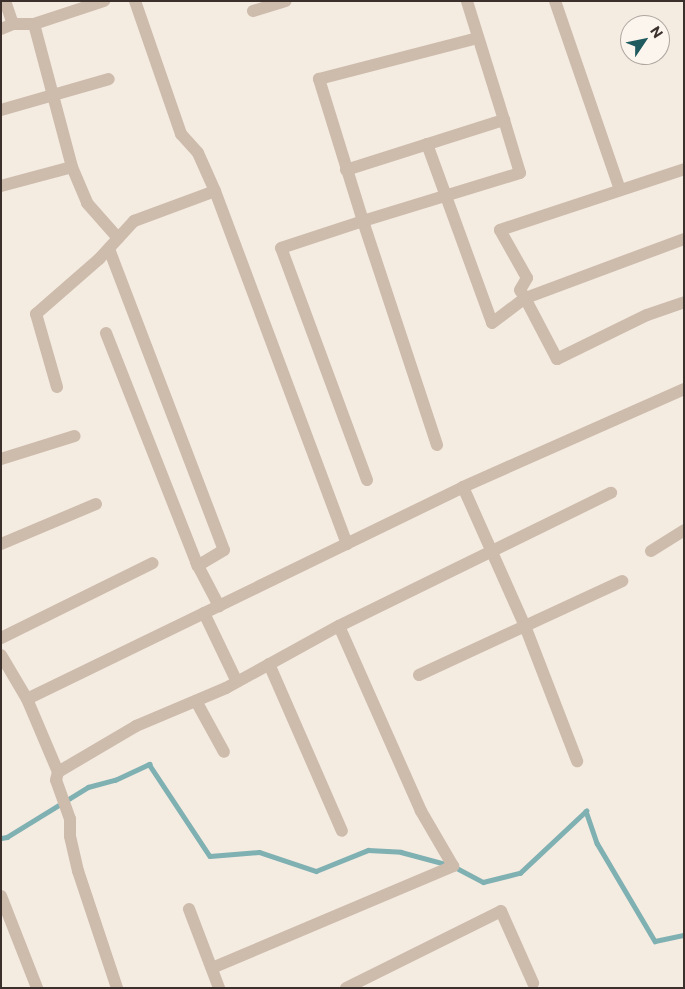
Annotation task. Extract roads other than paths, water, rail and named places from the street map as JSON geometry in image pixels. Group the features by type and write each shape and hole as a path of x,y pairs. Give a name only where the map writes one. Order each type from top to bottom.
{"street":[{"path":"5,1 7,26 34,24 104,1"},
{"path":"135,1 182,134 198,153 215,191 346,544"},
{"path":"253,11 286,1"},
{"path":"367,480 281,248 520,173 467,1"},
{"path":"555,1 620,190"},
{"path":"34,24 72,167 87,203 118,238"},
{"path":"437,445 346,170 319,79 478,38"},
{"path":"1,110 109,79"},
{"path":"346,170 504,120"},
{"path":"428,144 492,324 525,298 684,239"},
{"path":"1,186 72,167"},
{"path":"684,169 500,230 527,278 520,290 557,359 647,315 684,302"},
{"path":"57,386 36,314 109,249 134,220 215,191"},
{"path":"109,249 224,550 197,566"},
{"path":"106,333 197,566 219,606"},
{"path":"26,700 463,487 684,389"},
{"path":"1,459 75,436"},
{"path":"463,487 525,626 577,761"},
{"path":"57,776 136,726 237,682 340,626 611,492"},
{"path":"1,544 96,504"},
{"path":"651,551 684,530"},
{"path":"1,638 153,562"},
{"path":"419,675 622,581"},
{"path":"204,613 237,682"},
{"path":"212,968 453,866 421,811 340,626"},
{"path":"1,655 26,700 57,776 70,819 70,836 78,871 117,988"},
{"path":"269,664 342,831"},
{"path":"196,701 224,752"},
{"path":"1,896 37,988"},
{"path":"189,909 212,968 217,987"},
{"path":"346,988 501,911 530,986"}],"waterway":[{"path":"1,838 7,837 88,787 115,780 149,764 210,856 259,852 316,871 368,850 401,852 453,866 483,882 520,873 586,811 597,843 655,941 684,935"}]}
